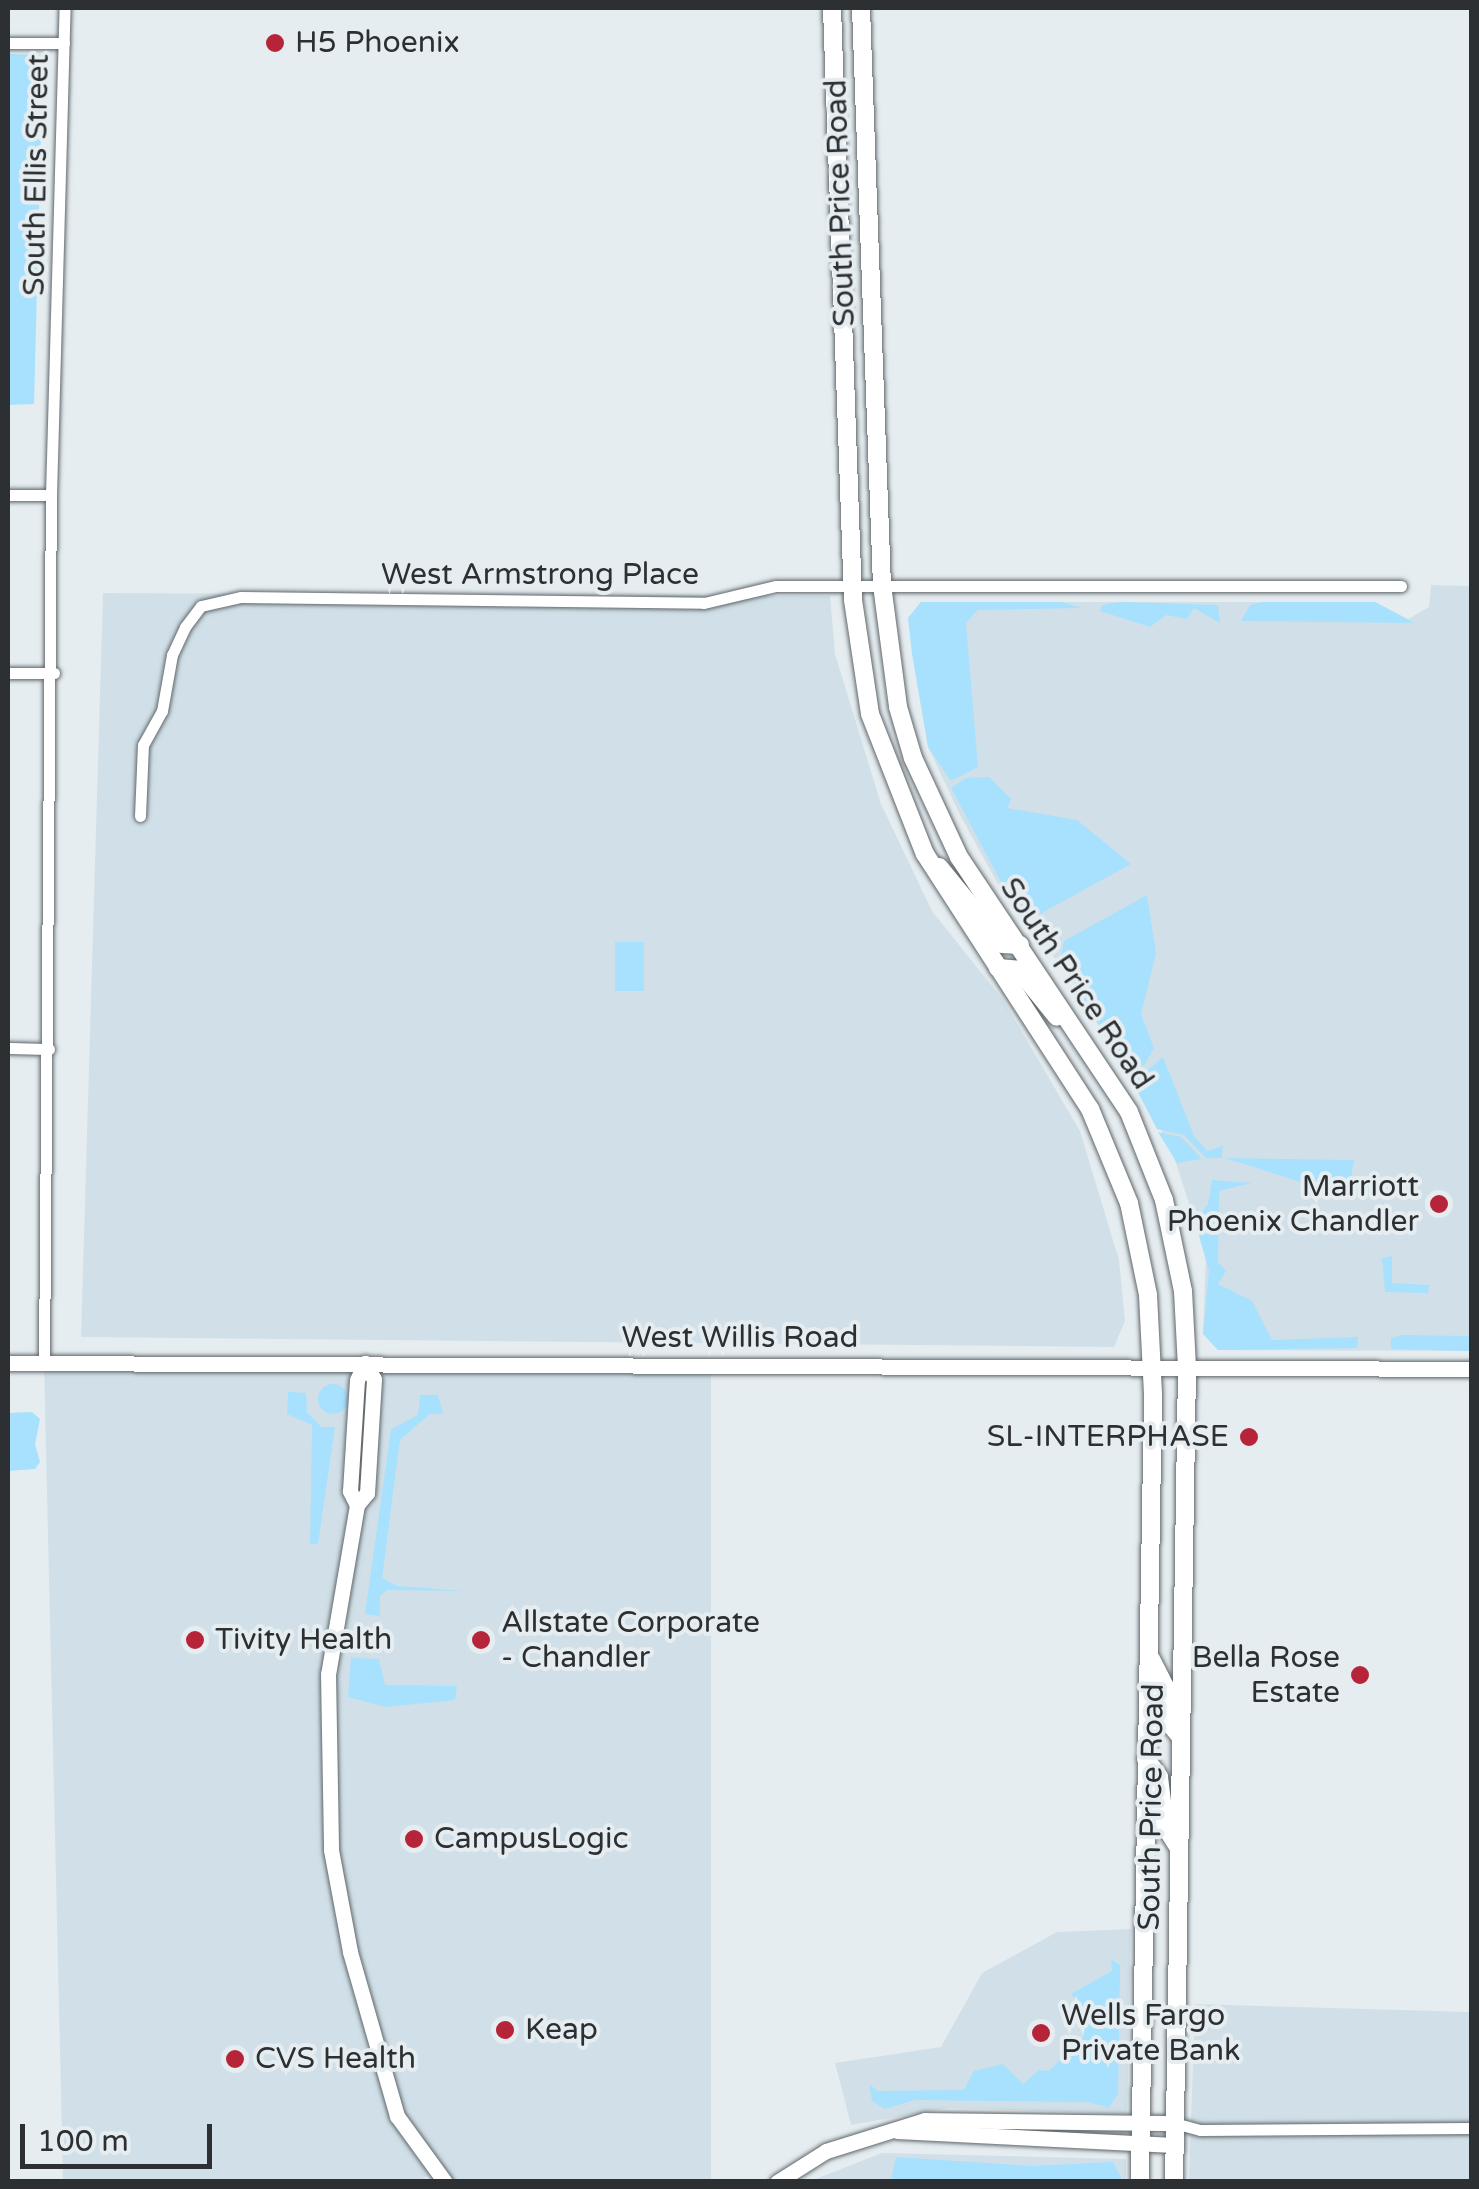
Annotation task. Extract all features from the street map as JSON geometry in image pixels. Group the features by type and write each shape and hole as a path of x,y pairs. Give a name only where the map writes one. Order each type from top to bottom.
{"main road":[{"name":"South Price Road","path":"832,8 854,584 870,714 926,854 1070,1072 1113,1159 1141,1247 1153,1368 1140,2182"},
{"name":"South Price Road","path":"861,8 882,585 890,662 913,758 959,857 1102,1064 1130,1112 1164,1200 1182,1291 1187,1368 1174,2182"},
{"path":"926,854 960,886 1002,944 1020,944"},
{"path":"998,968 1019,970 1102,1064"},
{"path":"1149,1654 1166,1692 1167,1720 1182,1737"},
{"path":"1146,1759 1159,1777 1165,1826 1180,1849"}],"street":[{"name":"South Ellis Street","path":"44,1363 54,673 51,495 65,8"},
{"path":"8,43 64,43"},
{"path":"8,495 51,495"},
{"name":"West Armstrong Place","path":"140,816 144,744 162,712 172,655 201,606 241,597 704,603 755,588 854,584 1401,586"},
{"path":"8,673 54,673"},
{"path":"8,1048 49,1048"},
{"name":"West Willis Road","path":"8,1363 1472,1369"},
{"path":"366,1363 357,1380 350,1491 357,1505 328,1674 331,1850 350,1952 397,2116 446,2182"},
{"path":"777,2182 826,2151 925,2120 1174,2124 1200,2130 1472,2128"},
{"path":"897,2131 1174,2145 1200,2130"}],"shaded area":[{"path":"8,54 43,55 34,404 8,405"},
{"path":"1431,585 1471,586 1471,1351 1218,1350 1203,1334 1206,1255 1171,1148 1094,1009 999,886 960,815 928,747 908,618 921,602 1375,602 1408,619 1429,607"},
{"path":"103,593 830,596 835,654 881,804 932,911 1004,1001 1080,1131 1119,1260 1125,1321 1114,1347 81,1337"},
{"path":"921,602 1061,602 1082,608 978,610 966,623 978,767 951,781 928,747 912,654 908,618"},
{"path":"1375,602 1414,623 1241,621 1250,605"},
{"path":"1102,605 1218,605 1220,623 1194,608 1187,619 1166,615 1150,627 1100,611"},
{"path":"989,777 1011,799 1007,808 1077,820 1131,864 1038,915 1017,912 951,788 966,778"},
{"path":"1147,895 1156,953 1141,1014 1154,1048 1145,1064 1128,1074 1060,962 1064,941"},
{"path":"615,942 644,942 644,991 615,991"},
{"path":"1163,1057 1194,1136 1207,1151 1223,1146 1222,1158 1206,1158 1184,1135 1157,1129 1133,1083"},
{"path":"1158,1132 1181,1137 1202,1159 1177,1163"},
{"path":"1225,1158 1354,1160 1350,1185 1336,1193"},
{"path":"1212,1180 1252,1183 1219,1191 1218,1262 1226,1271 1218,1284 1252,1301 1272,1340 1358,1337 1357,1348 1218,1350 1203,1334 1209,1271 1195,1222 1208,1204"},
{"path":"1392,1256 1392,1283 1429,1285 1428,1293 1385,1292 1382,1258"},
{"path":"1471,1336 1471,1351 1391,1349 1391,1338"},
{"path":"44,1363 711,1365 711,2181 446,2182 434,2171 419,2182 63,2181"},
{"path":"333,1384 344,1388 348,1399 344,1410 333,1414 322,1410 318,1399 322,1388"},
{"path":"288,1392 306,1393 307,1412 321,1427 335,1427 318,1544 310,1544 312,1425 287,1414"},
{"path":"420,1395 438,1395 443,1414 430,1414 400,1440 382,1578 397,1586 465,1591 387,1590 380,1596 380,1616 365,1614 391,1429 418,1415"},
{"path":"32,1412 40,1419 35,1444 40,1462 35,1469 8,1471 8,1413"},
{"path":"351,1658 379,1659 385,1685 457,1686 455,1700 386,1707 348,1697"},
{"path":"1131,1929 1127,2114 949,2108 851,2125 835,2063 941,2047 982,1973 1057,1932"},
{"path":"1111,1959 1120,1965 1118,2094 1109,2108 1088,2102 915,2100 885,2109 872,2101 869,2084 878,2091 964,2090 974,2071 1003,2064 1023,2084 1039,2070 1049,2071 1084,2036 1082,2028 1093,2017 1071,1994 1112,1971"},
{"path":"1195,2004 1471,2012 1471,2181 1189,2182"},
{"path":"882,2153 1126,2159 1126,2181 808,2182"},
{"path":"896,2157 1032,2166 1113,2162 1123,2181 891,2181"}],"place":[{"name":"H5 Phoenix","path":"275,43"},
{"name":"Marriott Phoenix Chandler","path":"1439,1204"},
{"name":"SL-INTERPHASE","path":"1249,1437"},
{"name":"Tivity Health","path":"195,1640"},
{"name":"Allstate Corporate - Chandler","path":"481,1640"},
{"name":"Bella Rose Estate","path":"1360,1675"},
{"name":"CampusLogic","path":"414,1839"},
{"name":"Keap","path":"505,2030"},
{"name":"Wells Fargo Private Bank","path":"1041,2033"},
{"name":"CVS Health","path":"235,2059"}]}
